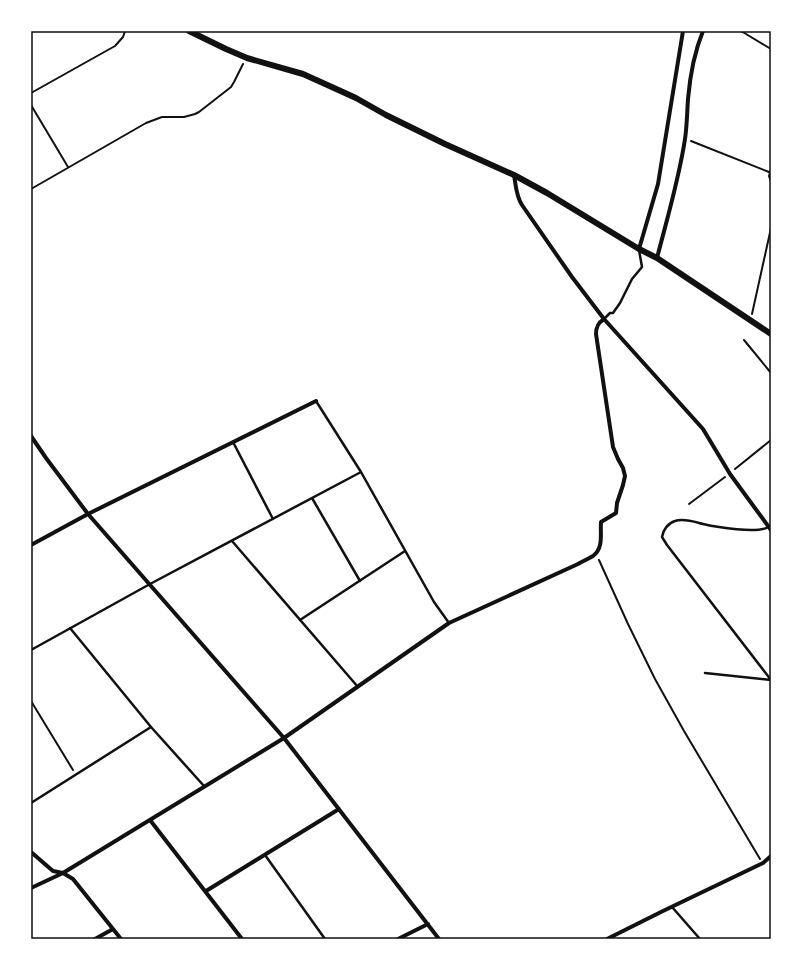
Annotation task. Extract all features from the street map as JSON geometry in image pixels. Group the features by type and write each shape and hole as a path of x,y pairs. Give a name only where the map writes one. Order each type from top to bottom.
{"street":[{"path":"189,31 247,58 303,74 356,98 386,116 514,175 547,193 639,249 657,258 771,334"},
{"path":"639,249 658,184 683,31"},
{"path":"657,258 674,194 685,139 688,98 693,63 703,31"},
{"path":"514,175 518,199 572,277 604,319 703,429 730,474 769,528"},
{"path":"31,888 63,873 284,738 449,623 578,564 596,553 600,546 601,522 616,513 617,503 625,476 623,468 613,447 596,334 596,328 604,319"},
{"path":"31,545 88,514 316,401"},
{"path":"31,436 88,514 284,738 440,939"},
{"path":"206,892 339,809"},
{"path":"150,820 241,938"},
{"path":"31,852 54,871 63,873 73,879 121,939"},
{"path":"607,939 763,863 771,856"},
{"path":"398,939 428,924"},
{"path":"95,939 113,929"}],"lane":[{"path":"604,319 610,312 613,313 618,307 632,280 642,267 639,249"},
{"path":"316,401 361,472 434,602 449,623"},
{"path":"233,442 273,519"},
{"path":"31,650 150,584 361,472"},
{"path":"312,498 360,581"},
{"path":"769,528 764,530 747,530 714,526 685,520 675,521 668,525 663,532 662,537 771,680"},
{"path":"232,541 358,687"},
{"path":"300,620 405,551"},
{"path":"70,628 151,726 204,787"},
{"path":"705,672 771,680"},
{"path":"31,803 151,726"},
{"path":"265,855 325,939"},
{"path":"672,907 700,939"}],"path":[{"path":"31,94 115,46 123,37 125,31"},
{"path":"741,31 771,49"},
{"path":"31,189 146,123 162,117 184,117 199,112 231,87 247,58"},
{"path":"31,105 68,167"},
{"path":"685,139 769,172"},
{"path":"771,169 769,172 769,179 771,182"},
{"path":"751,321 771,228"},
{"path":"744,340 771,373"},
{"path":"596,553 655,679 684,731 763,863"},
{"path":"31,701 76,775"}]}
